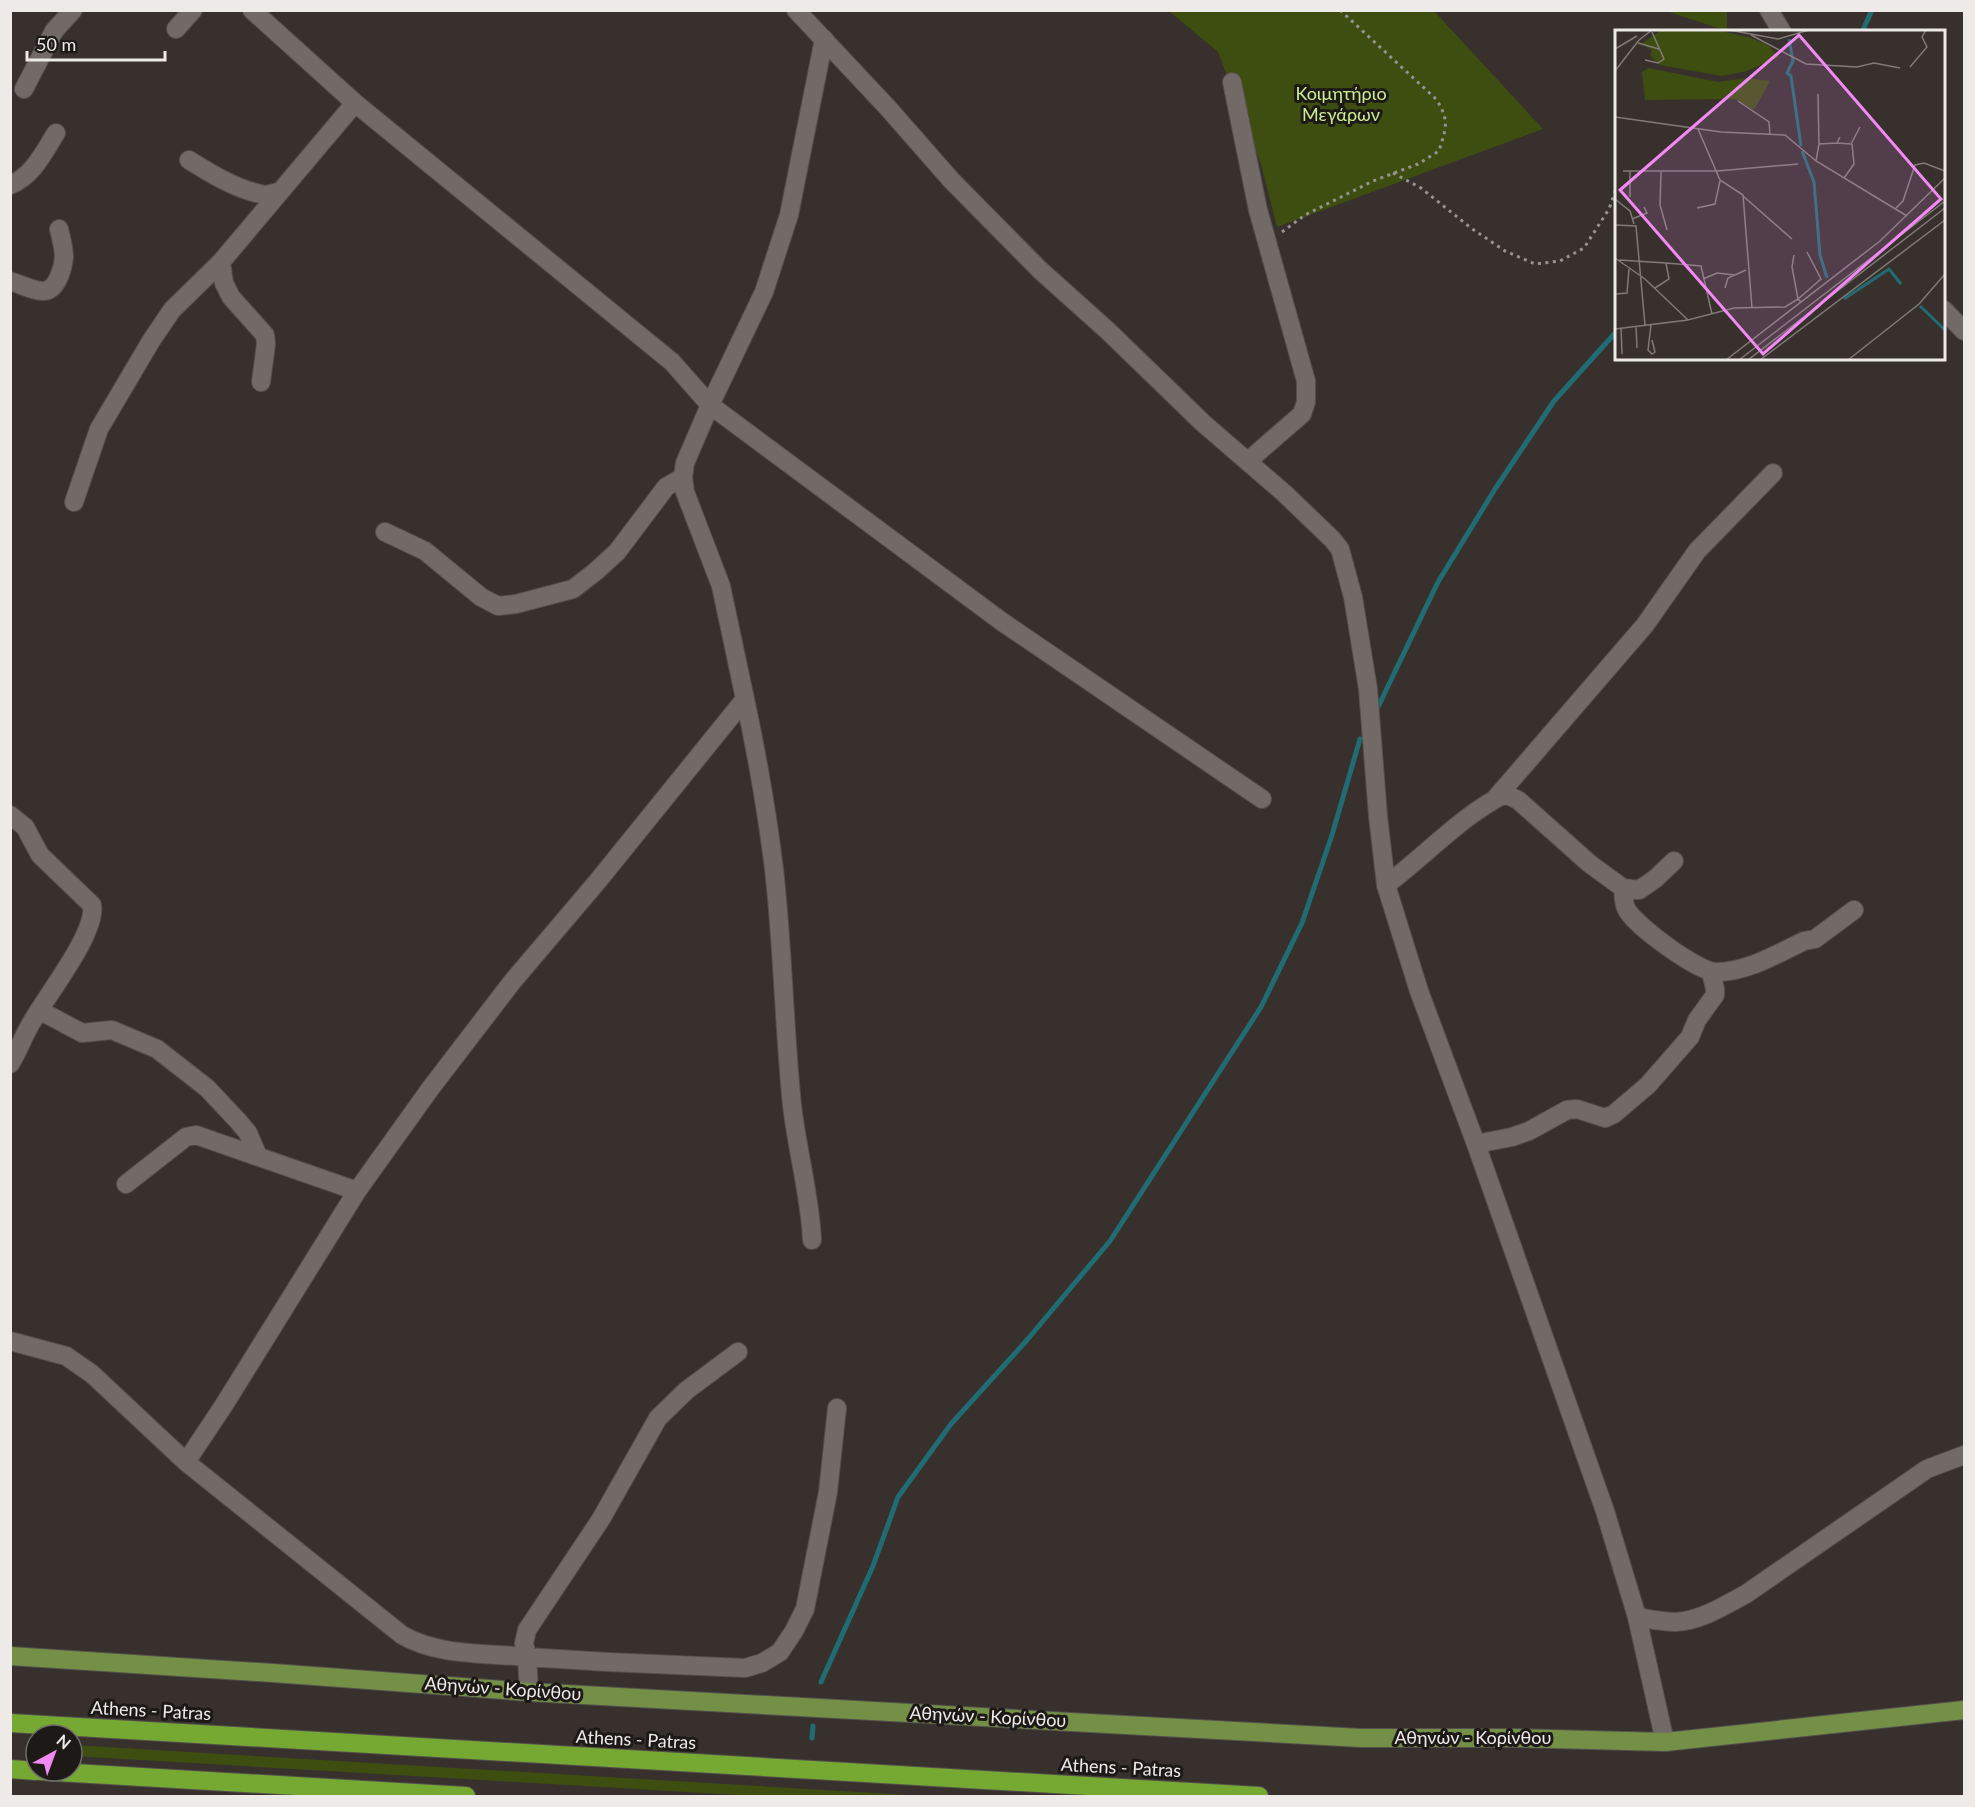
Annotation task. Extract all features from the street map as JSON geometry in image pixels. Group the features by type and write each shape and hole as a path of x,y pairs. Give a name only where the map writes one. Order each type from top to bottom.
{"highway":[{"name":"Athens - Patras","path":"10,1724 1259,1797"},
{"path":"84,1774 466,1797"}],"main road":[{"name":"Αθηνών - Κορίνθου","path":"10,1656 529,1692 1361,1738 1514,1738 1665,1742 1965,1710"}],"street":[{"path":"24,90 54,32 73,10"},
{"path":"176,29 193,10"},
{"path":"796,10 958,188 1040,270 1108,331 1203,423 1312,520 1340,549 1353,597 1368,688 1386,885 1415,981 1476,1144 1589,1462 1636,1617 1665,1742"},
{"path":"1769,10 1781,30"},
{"path":"252,13 355,103 672,362 710,405 1001,621 1262,799"},
{"path":"812,1240 811,1216 792,1106 774,871 757,757 721,586 685,492 683,477 686,463 710,405 764,292 789,215 824,39"},
{"path":"1232,82 1258,210 1306,381 1306,402 1302,414 1248,461"},
{"path":"74,502 99,429 172,310 221,262 355,103"},
{"path":"10,185 19,182 33,168 56,133"},
{"path":"189,159 210,173 241,188 263,195 279,192"},
{"path":"10,281 44,291 56,283 64,256 59,229"},
{"path":"221,262 224,283 231,297 265,335 261,382"},
{"path":"1945,311 1965,331"},
{"path":"1495,799 1645,625 1697,552 1773,473"},
{"path":"385,532 425,551 481,597 498,606 516,604 573,588 595,572 617,552 666,488 683,477"},
{"path":"186,1462 357,1191 430,1089 512,982 597,882 744,699"},
{"path":"1386,885 1477,810 1505,794 1518,800 1590,864 1623,888 1640,890 1674,861"},
{"path":"10,815 25,827 40,855 92,905 93,913 90,927 79,948 39,1010 10,1064"},
{"path":"1623,888 1624,906 1635,920 1707,972 1739,969 1804,941 1815,939 1854,910"},
{"path":"1476,1144 1529,1131 1567,1110 1583,1110 1605,1118 1614,1114 1648,1085 1690,1037 1697,1020 1715,995 1711,972"},
{"path":"39,1010 82,1033 112,1030 157,1049 207,1088 248,1133 258,1156"},
{"path":"126,1184 186,1137 196,1136 357,1191"},
{"path":"10,1341 66,1356 75,1361 92,1374 186,1462 402,1635 431,1648 527,1657 745,1668 762,1664 780,1652 805,1609 828,1492 837,1408"},
{"path":"529,1692 524,1643 528,1630 601,1519 658,1418 687,1390 738,1352"},
{"path":"1636,1617 1676,1622 1720,1608 1746,1594 1927,1469 1965,1455"}],"path":[{"path":"1267,243 1305,215 1372,181 1418,164 1439,152 1447,124 1436,99 1340,10"},
{"path":"1393,173 1421,188 1504,250 1535,264 1560,261 1584,248 1609,209 1615,194"}],"green space":[{"name":"Κοιμητήριο Μεγάρων","path":"1169,11 1434,11 1543,129 1277,227 1261,164 1218,52"},
{"path":"1666,11 1727,11 1727,30"},
{"path":"84,1746 925,1796 755,1796 84,1757"}],"waterway":[{"path":"1863,30 1872,10"},
{"path":"1378,707 1438,582 1495,489 1554,401 1615,333"},
{"path":"821,1682 873,1566 898,1497 951,1424 1027,1340 1110,1241 1261,1007 1302,923 1332,835 1360,739"},
{"path":"812,1738 813,1726"}]}
